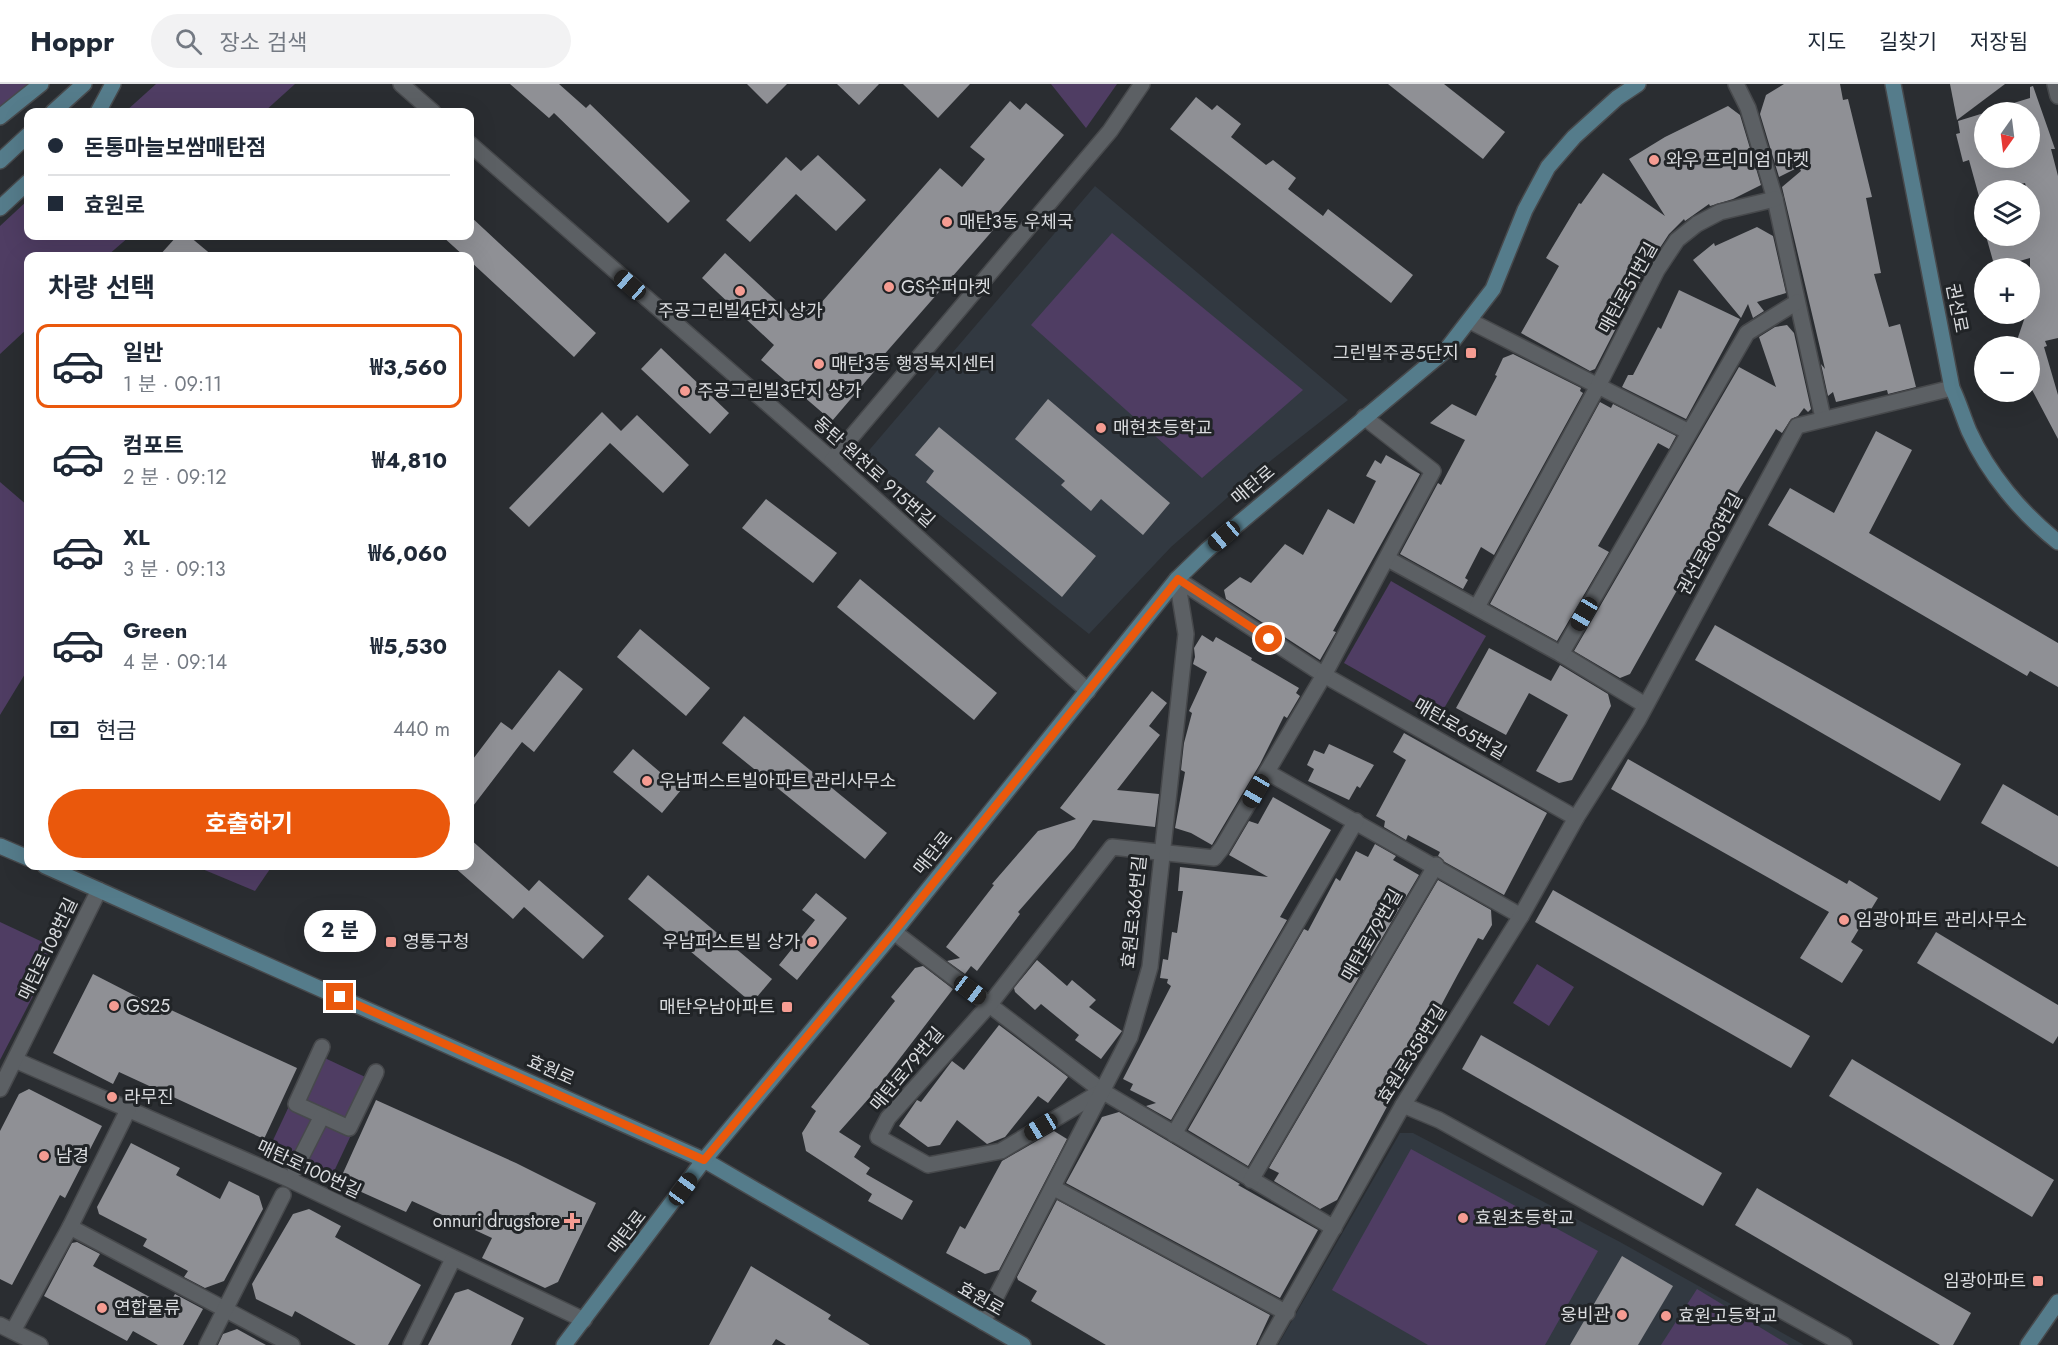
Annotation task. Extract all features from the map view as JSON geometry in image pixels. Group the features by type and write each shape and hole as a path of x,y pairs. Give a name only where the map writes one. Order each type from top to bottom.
{"street":[{"path":"0,117 41,84"},
{"path":"57,108 84,84"},
{"path":"100,108 114,84"},
{"path":"401,84 428,108"},
{"path":"832,460 1110,131 1142,84"},
{"name":"매탄로","path":"564,1345 704,1160 894,932 1178,579 1207,550 1446,350 1493,289 1525,210 1548,167 1574,137 1617,98 1638,84"},
{"path":"1736,84 1748,108 1775,199 1823,418"},
{"path":"2055,84 2058,96"},
{"name":"권선로","path":"1892,88 1952,388 1986,463 2029,515 2058,542"},
{"path":"0,161 24,139"},
{"name":"동탄 원천로 915번길","path":"474,147 832,460 1088,691"},
{"path":"0,208 24,186"},
{"name":"매탄로51번길","path":"1477,607 1598,386 1656,270 1677,240 1696,224 1720,212 1775,199"},
{"path":"1561,654 1747,333 1797,302"},
{"path":"1470,321 1689,432"},
{"name":"권선로803번길","path":"1576,818 1645,705 1797,426 1952,388"},
{"path":"1161,851 1214,858 1324,675 1388,560 1433,471 1364,417"},
{"path":"1388,560 1561,654 1645,705"},
{"name":"매탄로65번길","path":"1178,579 1324,675 1576,818"},
{"name":"효원로366번길","path":"983,1322 1130,1037 1150,967 1186,634 1178,579"},
{"path":"1267,772 1436,865 1521,916"},
{"name":"효원로358번길","path":"1267,1345 1403,1105 1521,916 1576,818"},
{"path":"1174,1134 1356,821"},
{"path":"0,846 24,856"},
{"name":"매탄로79번길","path":"1102,1091 1001,1151 928,1165 879,1137 888,1118 990,1004 1112,847 1161,851"},
{"name":"매탄로79번길","path":"1251,1180 1436,865"},
{"name":"효원로","path":"54,870 704,1160 1023,1345"},
{"name":"매탄로108번길","path":"0,1089 99,890"},
{"path":"894,932 1102,1091 1335,1228"},
{"path":"322,1047 296,1104 349,1128 376,1072"},
{"name":"매탄로100번길","path":"15,1060 290,1180 584,1320"},
{"path":"1403,1105 1449,1126 1844,1345"},
{"path":"40,1345 7,1328 70,1227 128,1110"},
{"path":"296,1169 322,1116"},
{"path":"1054,1188 1287,1313"},
{"path":"207,1345 283,1195"},
{"path":"70,1227 292,1345"},
{"path":"411,1345 453,1259"},
{"path":"2028,1345 2058,1302"}],"shaded area":[{"path":"0,84 35,84 0,114"},
{"path":"156,84 295,84 268,108 129,108"},
{"path":"1051,84 1117,84 1086,128"},
{"name":"매현초등학교","path":"1095,186 1348,400 1259,470 1171,547 1089,634 865,455"},
{"path":"24,204 24,240 125,240 112,252 24,252 24,332 0,354 0,226"},
{"path":"1112,233 1303,390 1202,478 1031,325"},
{"path":"0,482 24,503 24,676 0,715"},
{"path":"1391,581 1486,636 1439,717 1344,663"},
{"path":"205,870 269,870 255,891"},
{"path":"0,922 49,945 48,967 0,1060"},
{"path":"1537,964 1574,987 1549,1026 1513,1003"},
{"path":"314,1053 376,1082 329,1182 267,1153"},
{"name":"효원초등학교","path":"1400,1133 1413,1133 1620,1242 1804,1345 1278,1345"},
{"name":"효원초등학교","path":"1411,1149 1598,1251 1545,1345 1428,1345 1332,1290"},
{"path":"1697,1289 1789,1345 1661,1345"}],"building":[{"path":"510,84 559,84 586,108 590,104 690,201 668,223 554,113 549,118"},
{"path":"747,84 787,84 767,104"},
{"path":"837,84 879,84 859,105"},
{"path":"903,84 970,84 938,118"},
{"path":"1388,84 1444,84 1505,132 1483,159"},
{"path":"1784,84 1840,84 1843,100 1848,99 1872,197 1866,198 1881,273 1874,274 1889,327 1900,324 1916,387 1888,394 1887,390 1836,402 1833,392 1828,396 1821,364 1825,369 1782,187 1801,171 1799,167 1779,177 1760,114 1766,95"},
{"path":"1950,84 2005,84 1981,102 1974,102 1974,107 1957,120"},
{"path":"2033,86 2039,102 2017,102 2030,98 2030,87"},
{"path":"1196,97 1212,110 1217,105 1241,124 1231,137 1266,165 1273,160 1296,178 1288,189 1323,216 1328,209 1413,275 1391,303 1170,129"},
{"path":"1010,101 1020,110 1026,103 1064,135 995,216 1001,221 875,365 878,367 832,421 761,360 774,345 702,278 725,253 796,319 806,307 813,312 940,168 962,187 985,159 970,147"},
{"path":"1728,106 1740,115 1761,185 1733,199 1710,206 1709,204 1685,221 1684,219 1669,234 1648,266 1595,369 1590,371 1521,333 1559,266 1546,258 1579,203 1581,204 1603,173 1665,216 1629,159 1665,137"},
{"path":"2040,106 2055,149 2051,149 2058,176 2058,338 2045,341 2047,346 2044,347 2058,395 2058,439 2038,402 2040,336 2018,336 2023,324 2040,324 2040,258 1992,258 1989,246 2040,246 2040,180 1974,180 1969,160 1963,162 1956,134 1960,133 1958,121 1974,116 1974,168 2040,168"},
{"path":"818,155 866,200 836,231 796,194 750,242 726,220 786,157 801,171"},
{"path":"474,220 596,333 574,357 474,265 474,252 460,252 446,240 474,240"},
{"path":"1757,227 1773,236 1786,293 1757,302 1764,311 1753,318 1748,304 1741,318 1693,260 1714,243 1715,246"},
{"path":"173,240 194,240 208,252 163,252"},
{"path":"1679,290 1740,319 1686,419 1622,387 1628,375 1633,375 1658,327 1661,329"},
{"path":"1787,325 1794,333 1811,409 1808,412 1804,408 1798,416 1791,419 1782,433 1776,429 1736,495 1734,493 1716,530 1712,528 1630,674 1620,678 1574,651 1739,367 1776,387 1759,337 1775,327"},
{"name":"주공그린빌3단지 상가","path":"661,348 729,413 710,434 641,369"},
{"path":"1513,354 1581,388 1580,391 1583,393 1494,555 1481,547 1465,578 1468,580 1463,589 1400,554 1438,483 1441,485 1465,440 1430,423 1452,404 1476,416 1497,376 1495,375 1503,358"},
{"path":"1048,399 1170,503 1143,535 1101,499 1091,511 1061,485 1065,481 1015,439"},
{"path":"1600,402 1611,408 1613,404 1676,436 1669,449 1658,443 1598,546 1609,552 1557,641 1490,604"},
{"path":"602,412 621,431 637,415 689,465 663,493 610,443 529,527 509,508"},
{"path":"939,427 1096,556 1062,597 926,482 934,471 915,455"},
{"path":"1876,431 1912,450 1869,533 2058,643 2058,687 2030,671 2027,676 1768,525 1790,488 1834,513"},
{"path":"1386,455 1420,474 1333,631 1336,632 1320,660 1226,599 1224,590 1240,577 1251,583 1285,544 1303,555 1328,509 1354,524 1376,481 1366,476 1375,460 1381,464"},
{"path":"766,499 837,553 813,583 742,528"},
{"path":"860,579 997,693 974,720 837,607"},
{"path":"1715,625 1961,764 1940,801 1695,660"},
{"path":"640,629 710,688 686,716 617,657"},
{"path":"1202,635 1213,642 1216,637 1252,658 1251,660 1299,688 1296,693 1300,696 1287,718 1284,716 1260,764 1212,845 1191,833 1175,828 1185,772 1181,770 1184,743 1192,713 1189,711 1207,672 1193,664 1194,648"},
{"path":"1489,648 1551,681 1560,665 1608,694 1611,706 1572,780 1559,783 1536,771 1568,715 1529,693 1506,735 1456,708"},
{"path":"559,670 583,689 534,752 522,742 474,805 474,758 501,722 512,730"},
{"path":"1152,691 1167,703 1149,726 1160,735 1117,790 1159,794 1155,827 1093,820 1074,848 1018,912 1020,914 977,971 971,966 965,974 947,961 960,958 946,947 994,885 992,884 1038,831 1076,819 1060,808"},
{"path":"744,716 887,833 865,859 722,743"},
{"path":"1404,733 1547,813 1504,895 1445,862 1438,856 1440,852 1408,835 1406,840 1384,827 1385,821 1376,816 1406,760 1393,752"},
{"path":"1329,744 1374,765 1360,788 1357,786 1349,800 1308,781 1314,769 1307,765 1314,750 1324,754"},
{"name":"우남퍼스트빌아파트 관리사무소","path":"633,749 681,790 662,813 613,772"},
{"path":"1628,759 1847,884 1849,880 1878,898 1851,942 1863,950 1842,983 1800,958 1829,912 1611,789"},
{"path":"2003,784 2058,816 2058,867 1981,823"},
{"path":"1273,797 1331,830 1280,917 1287,920 1171,1120 1146,1106 1156,1103 1130,1090 1133,1084 1123,1079 1171,986 1167,983 1168,979 1160,978 1163,959 1168,960 1172,932 1177,933 1183,891 1178,891 1180,867 1268,877 1229,855 1249,821 1258,824"},
{"path":"474,843 529,891 539,880 604,936 583,959 524,907 513,919 458,870 474,870"},
{"path":"1375,844 1396,856 1393,860 1419,875 1248,1166 1188,1130 1304,929 1308,931 1336,878 1340,881 1356,851 1368,857"},
{"path":"648,875 772,979 752,1003 628,899"},
{"path":"1438,880 1491,910 1492,925 1483,940 1478,938 1337,1200 1320,1209 1274,1181 1279,1173 1269,1168"},
{"path":"1553,890 1810,1036 1791,1068 1535,922"},
{"name":"우남퍼스트빌 상가","path":"816,893 847,918 797,980 779,965 815,920 802,910"},
{"path":"1936,932 2058,1005 2058,1036 2053,1044 1917,963"},
{"path":"1037,960 1067,986 1072,980 1096,1000 1089,1007 1122,1031 1101,1059 1075,1040 1079,1035 1041,1004 1035,1010 1015,992 1014,988"},
{"path":"923,966 953,989 871,1096 839,1132 861,1146 854,1157 870,1168 866,1174 913,1201 902,1220 868,1201 872,1194 806,1151 802,1133 816,1111 811,1107 895,1001 891,997 915,968"},
{"path":"93,974 169,1013 171,1010 297,1068 264,1139 119,1072 113,1084 53,1053"},
{"path":"999,1025 1068,1077 1048,1103 1038,1096 1005,1137 987,1144 957,1120 940,1145 928,1147 899,1126 917,1100 921,1102 952,1061 964,1070"},
{"path":"1481,1035 1722,1173 1703,1206 1462,1069"},
{"path":"1852,1059 2054,1180 2032,1217 1829,1096"},
{"path":"29,1089 102,1126 65,1198 60,1195 12,1285 0,1279 0,1131 19,1094"},
{"path":"376,1100 516,1163 596,1203 558,1282 545,1288 482,1258 492,1238 412,1201 406,1212 339,1182"},
{"path":"1119,1112 1240,1184 1238,1185 1318,1230 1280,1298 1066,1183 1102,1117"},
{"path":"1054,1131 1067,1139 999,1270 985,1274 946,1253 960,1226 965,1229 1002,1161"},
{"path":"131,1143 180,1168 176,1175 220,1199 229,1181 259,1196 263,1209 224,1281 205,1288 184,1277 188,1271 143,1246 147,1239 99,1214 97,1207"},
{"path":"1757,1188 1971,1313 1953,1345 1940,1345 1735,1225"},
{"path":"1057,1200 1270,1315 1256,1345 1106,1345 1031,1301 1037,1291 1018,1280 1017,1277"},
{"path":"309,1209 341,1226 335,1237 421,1285 388,1345 356,1345 295,1311 292,1317 256,1299 252,1284 293,1214"},
{"path":"77,1242 100,1254 93,1266 168,1307 175,1294 203,1309 183,1345 158,1345 133,1331 127,1341 44,1296 72,1243"},
{"name":"웅비관","path":"1622,1256 1673,1286 1638,1345 1570,1345"},
{"path":"751,1266 831,1315 828,1319 870,1345 786,1345 776,1339 772,1345 709,1345"},
{"path":"468,1289 524,1318 511,1345 428,1345 455,1293"},
{"path":"237,1329 266,1345 218,1345 223,1334"}],"place":[{"name":"와우 프리미엄 마켓","path":"1654,160"},
{"name":"매탄3동 우체국","path":"947,222"},
{"name":"GS수퍼마켓","path":"889,287"},
{"name":"주공그린빌4단지 상가","path":"740,291"},
{"name":"그린빌주공5단지","path":"1471,353"},
{"name":"매탄3동 행정복지센터","path":"819,364"},
{"name":"주공그린빌3단지 상가","path":"685,391"},
{"name":"매현초등학교","path":"1101,428"},
{"name":"우남퍼스트빌아파트 관리사무소","path":"647,781"},
{"name":"임광아파트 관리사무소","path":"1844,920"},
{"name":"영통구청","path":"391,942"},
{"name":"우남퍼스트빌 상가","path":"812,942"},
{"name":"GS25","path":"114,1006"},
{"name":"매탄우남아파트","path":"787,1007"},
{"name":"라무진","path":"112,1097"},
{"name":"남경","path":"44,1156"},
{"name":"효원초등학교","path":"1463,1218"},
{"name":"onnuri drugstore","path":"572,1221"},
{"name":"임광아파트","path":"2038,1281"},
{"name":"연합물류","path":"102,1308"},
{"name":"웅비관","path":"1622,1315"},
{"name":"효원고등학교","path":"1666,1316"}],"route":[{"path":"340,997 704,1160 894,932 1178,579 1269,639"}]}
